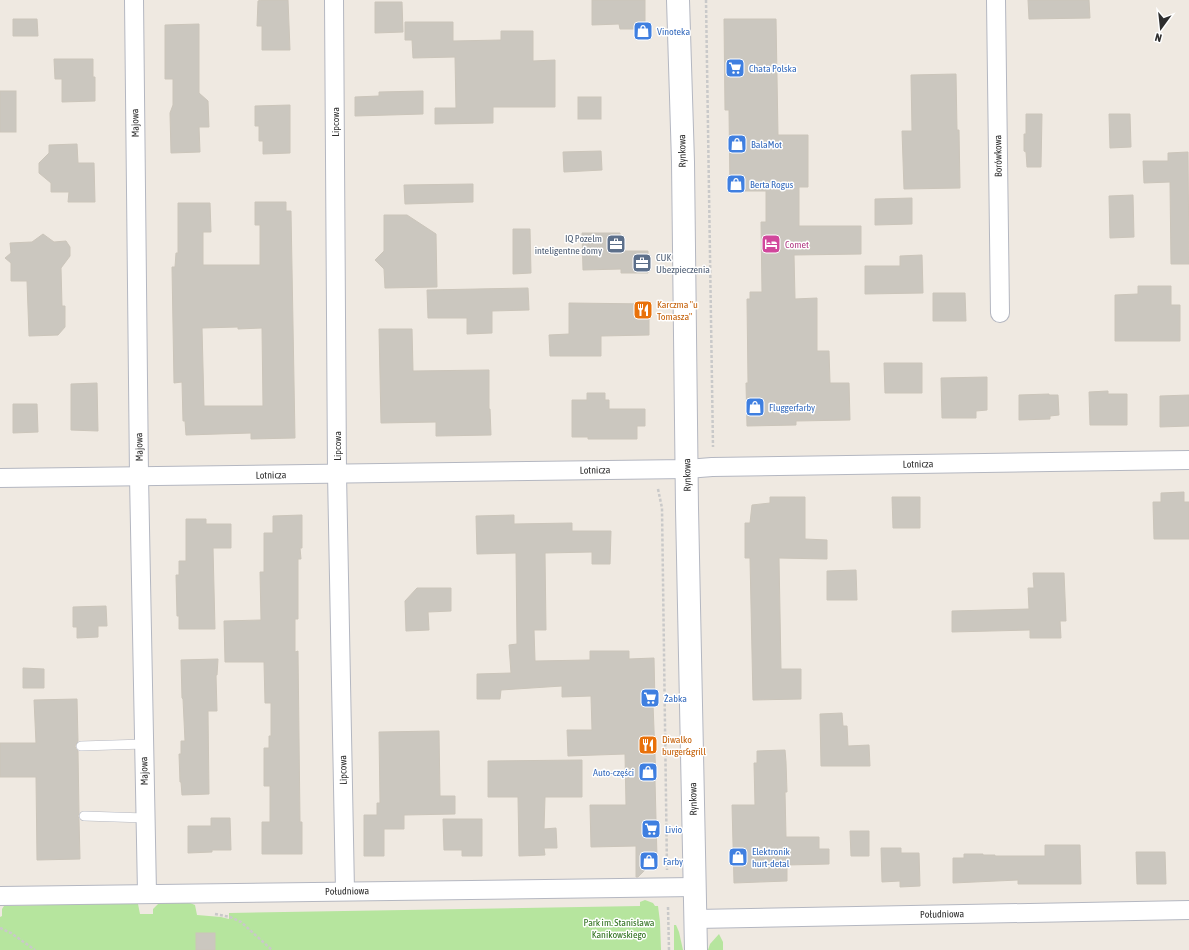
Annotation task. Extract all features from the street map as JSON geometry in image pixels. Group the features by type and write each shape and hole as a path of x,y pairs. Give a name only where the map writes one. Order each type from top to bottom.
{"street":[{"name":"Majowa","path":"134,0 139,476 147,893"},
{"name":"Lipcowa","path":"334,0 337,473 345,891"},
{"name":"Rynkowa","path":"678,0 683,162 696,950"},
{"name":"Borówkowa","path":"996,0 1000,312"},
{"name":"Lotnicza","path":"0,478 687,469 712,467 1189,460"},
{"name":"Południowa","path":"0,896 694,887"},
{"name":"Południowa","path":"695,919 1189,910"}],"lane":[{"path":"81,746 144,744"},
{"path":"84,816 145,818"}],"path":[{"path":"706,0 712,449"},
{"path":"658,486 662,508 668,874"},
{"path":"210,913 230,917 241,922 272,950"},
{"path":"668,915 669,950"},
{"path":"0,928 11,933 35,950"}],"green space":[{"name":"Park im. Stanisława Kanikowskiego","path":"645,900 653,903 655,906 658,906 661,950 0,950 0,917 2,916 2,909 4,906 135,903 138,904 140,914 153,914 153,909 159,903 190,903 195,905 197,915 229,919 229,913 640,906 640,902"},
{"path":"674,925 676,925 679,932 683,950 674,950"},
{"path":"719,934 723,942 723,950 708,950 710,944"}],"building":[{"path":"288,0 290,50 262,50 262,26 257,26 258,1"},
{"path":"592,0 645,0 645,29 620,29 619,24 592,25"},
{"path":"1028,0 1089,0 1090,18 1029,19"},
{"path":"375,2 402,2 403,32 375,33"},
{"path":"13,19 37,19 38,36 13,36"},
{"path":"724,19 776,19 778,135 808,135 808,187 799,187 799,226 861,226 861,254 794,255 795,299 817,298 817,351 829,351 830,383 849,383 850,420 796,421 796,425 747,426 747,299 750,299 750,292 762,292 761,222 766,222 766,191 730,191 729,110 725,110"},
{"path":"405,22 453,22 453,41 501,40 501,31 533,31 533,61 555,60 555,107 493,107 493,123 435,124 435,108 456,108 455,57 413,58 412,40 405,40"},
{"path":"199,24 199,93 208,101 209,127 199,127 200,152 171,153 170,113 173,105 173,79 165,79 165,25"},
{"path":"54,59 93,59 95,101 62,102 62,79 55,79"},
{"path":"956,74 960,188 904,189 902,131 912,131 911,75"},
{"path":"0,91 16,91 16,132 0,132"},
{"path":"423,91 423,114 355,116 355,97 379,96 379,92"},
{"path":"578,97 601,97 601,119 578,119"},
{"path":"290,105 290,153 263,154 263,141 259,141 259,126 255,126 255,106"},
{"path":"1026,114 1042,114 1041,167 1027,167 1026,152 1024,151"},
{"path":"1109,114 1130,114 1131,147 1110,148"},
{"path":"77,144 78,163 94,163 95,202 68,202 69,192 51,192 51,183 39,173 39,163 49,153 49,145"},
{"path":"601,151 602,170 564,172 563,152"},
{"path":"1188,152 1189,264 1171,264 1170,182 1144,183 1143,161 1168,161 1168,153"},
{"path":"473,184 473,202 405,204 404,185"},
{"path":"1133,195 1134,237 1110,238 1109,196"},
{"path":"912,198 912,224 875,225 875,199"},
{"path":"255,202 286,202 286,211 291,211 295,438 251,439 251,433 186,435 185,421 183,421 182,382 174,383 172,267 175,267 176,253 178,253 178,203 210,203 211,232 203,232 203,265 260,265 260,225 255,225","holes":["238,327 238,329 262,328 263,406 204,406 202,328"]},
{"path":"384,215 407,215 436,234 437,287 385,288 384,269 375,260 384,251"},
{"path":"513,229 530,229 531,273 513,274"},
{"path":"582,233 620,233 621,251 648,251 648,273 621,273 621,269 583,270"},
{"path":"43,234 54,242 66,241 70,247 70,256 61,268 62,306 65,306 65,327 58,335 29,336 27,281 11,281 11,263 5,258 11,253 10,243 32,242"},
{"path":"922,255 923,293 865,294 865,266 900,266 900,256"},
{"path":"1138,286 1171,286 1171,305 1180,305 1180,341 1115,341 1115,295 1138,294"},
{"path":"528,288 529,310 492,311 492,333 467,334 467,318 428,318 427,290"},
{"path":"933,293 965,293 966,321 933,321"},
{"path":"569,303 649,304 649,335 601,336 601,356 550,356 549,335 569,334"},
{"path":"379,329 412,329 413,371 489,370 491,435 436,436 436,422 381,423"},
{"path":"884,363 922,363 922,393 885,393"},
{"path":"987,377 987,410 976,411 976,418 942,418 941,378"},
{"path":"97,383 98,431 71,430 71,384"},
{"path":"1108,391 1108,394 1127,394 1127,425 1090,425 1089,392"},
{"path":"587,393 605,393 605,400 609,400 609,409 645,409 645,426 637,426 637,439 588,439 588,437 572,437 572,400 587,400"},
{"path":"1019,395 1058,395 1059,415 1050,416 1050,419 1019,420"},
{"path":"1189,395 1189,426 1160,427 1160,396"},
{"path":"13,404 37,404 38,432 13,433"},
{"path":"1184,492 1184,502 1189,502 1189,539 1154,539 1153,502 1161,502 1161,493"},
{"path":"770,497 805,497 805,539 827,540 827,559 779,558 781,669 801,669 801,699 753,700 750,558 745,558 745,523 750,523 752,505 770,503"},
{"path":"892,497 920,497 920,528 893,528"},
{"path":"302,515 302,548 300,548 301,559 298,559 298,619 295,619 295,652 298,651 300,822 302,822 302,854 262,854 262,822 270,822 270,786 264,786 264,748 269,748 269,736 271,736 271,703 265,703 264,662 225,662 224,621 261,620 260,572 264,572 264,533 273,533 273,516"},
{"path":"514,515 514,524 572,523 572,531 611,531 610,564 592,564 592,552 545,553 546,630 534,630 535,661 590,660 590,651 629,651 629,659 654,658 655,704 653,704 657,858 638,877 636,877 636,846 591,847 590,805 626,805 625,754 568,756 567,730 592,730 591,696 562,697 562,686 501,690 500,699 477,699 477,674 511,673 509,645 517,644 516,553 477,554 476,516"},
{"path":"186,519 206,519 206,524 231,524 231,548 213,548 215,629 179,629 179,616 177,616 176,575 179,575 179,561 186,561"},
{"path":"856,570 857,600 827,600 827,571"},
{"path":"1033,573 1064,573 1066,621 1060,621 1061,638 1030,638 1030,630 952,632 952,611 1029,609 1028,588 1034,588"},
{"path":"417,588 451,588 451,611 428,612 429,630 406,631 405,601"},
{"path":"106,606 107,626 98,626 98,637 77,638 77,627 73,627 73,607"},
{"path":"218,659 216,675 217,711 208,711 209,794 182,795 179,754 181,754 181,741 185,741 181,660"},
{"path":"23,668 44,669 44,688 23,688"},
{"path":"77,699 78,741 75,746 78,751 78,816 80,859 37,860 36,777 0,777 0,743 36,743 34,700"},
{"path":"842,713 843,726 847,726 848,746 869,745 870,766 821,766 820,714"},
{"path":"439,731 440,796 455,796 455,814 404,815 404,829 384,829 384,856 364,856 364,815 377,815 377,803 380,803 379,732"},
{"path":"785,750 787,792 785,792 786,837 819,837 819,849 829,849 829,864 787,865 787,881 734,883 732,805 755,805 754,763 757,763 757,751"},
{"path":"582,760 582,797 545,797 544,829 556,828 557,848 544,848 545,855 519,856 518,797 488,797 488,761"},
{"path":"211,818 230,818 231,850 212,850 212,852 188,853 188,826 211,826"},
{"path":"443,819 482,819 482,856 462,856 462,850 444,850"},
{"path":"850,831 869,831 869,856 851,856"},
{"path":"1045,845 1080,845 1081,884 1018,884 1018,880 953,883 953,858 964,858 964,854 983,854 995,856 1045,856"},
{"path":"881,848 901,848 901,853 919,853 920,886 900,887 900,881 882,882"},
{"path":"1136,852 1165,852 1166,884 1137,884"},
{"path":"196,933 215,933 215,950 196,950"}],"place":[{"name":"Vinoteka","path":"643,31"},
{"name":"Chata Polska","path":"735,68"},
{"name":"BalaMot","path":"737,144"},
{"name":"Berta Rogus","path":"736,184"},
{"name":"IQ Pozelm inteligentne domy","path":"616,244"},
{"name":"Comet","path":"771,244"},
{"name":"CUK Ubezpieczenia","path":"642,263"},
{"name":"Karczma \"u Tomasza\"","path":"643,310"},
{"name":"Fluggerfarby","path":"755,407"},
{"name":"Żabka","path":"650,698"},
{"name":"Diwalko burger&grill","path":"648,745"},
{"name":"Auto-części","path":"648,772"},
{"name":"Livio","path":"651,829"},
{"name":"Elektronik hurt-detal","path":"738,857"},
{"name":"Farby","path":"649,861"}]}
